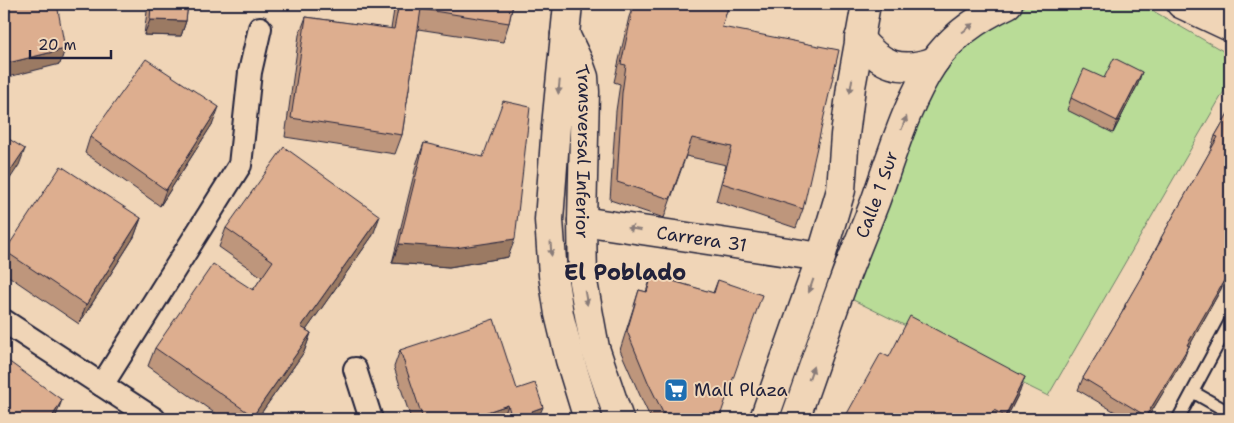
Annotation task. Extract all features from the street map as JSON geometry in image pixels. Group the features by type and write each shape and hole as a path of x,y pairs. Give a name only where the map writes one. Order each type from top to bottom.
{"street":[{"name":"Transversal Inferior","path":"568,4 549,220 553,274 559,314 570,360 588,419"},
{"name":"Calle 1 Sur","path":"764,419 821,257 841,190 851,87 866,4"},
{"name":"Calle 1 Sur","path":"795,419 839,293 904,121 920,86 935,61 961,33 994,10 1008,4"},
{"path":"1175,4 1222,17"},
{"path":"102,385 240,165 250,72 260,28"},
{"name":"Transversal Inferior","path":"565,34 580,63 584,77 583,282 596,348 620,419"},
{"path":"859,38 868,50 880,59 893,65 921,66 935,61"},
{"name":"Carrera 31","path":"582,221 821,257"},
{"path":"4,321 154,419"},
{"path":"355,369 371,419"}],"lane":[{"path":"1178,419 1230,322"},
{"path":"1193,392 1230,413"}],"green space":[{"path":"1018,4 1141,4 1230,55 1230,81 1048,396 839,293 935,61"}],"building":[{"path":"4,4 57,4 65,49 4,64"},
{"path":"151,4 188,4 186,21 150,20"},
{"path":"399,4 513,4 509,23 421,9 402,135 291,118 306,17 394,29"},
{"path":"634,4 656,4 678,9 680,4 729,4 722,27 839,50 803,209 722,183 732,147 692,138 670,199 617,182 622,93 626,65 621,64"},
{"path":"1114,58 1142,72 1117,121 1071,98 1084,69 1104,78"},
{"path":"146,59 219,107 166,190 90,137"},
{"path":"503,101 530,107 515,239 455,248 399,244 424,143 483,157"},
{"path":"1230,110 1230,266 1224,276 1226,277 1187,345 1189,346 1146,416 1083,378 1126,306 1143,271 1218,137 1215,136"},
{"path":"4,136 25,149 4,180"},
{"path":"284,147 380,216 301,327 311,333 253,416 155,348 213,264 253,290 273,261 226,228"},
{"path":"61,166 141,218 86,305 5,251"},
{"path":"652,275 714,293 718,280 762,295 719,419 666,419 648,382 627,331 639,290 647,292"},
{"path":"910,316 1025,377 1005,416 994,410 989,419 844,419 881,353 889,357"},
{"path":"494,319 517,389 535,383 543,407 532,411 535,419 512,419 508,405 466,419 423,419 400,350"},
{"path":"4,358 62,400 51,419 4,419"}],"place":[{"name":"Mall Plaza","path":"676,390"}],"district":[{"name":"El Poblado","path":"625,272"}]}
